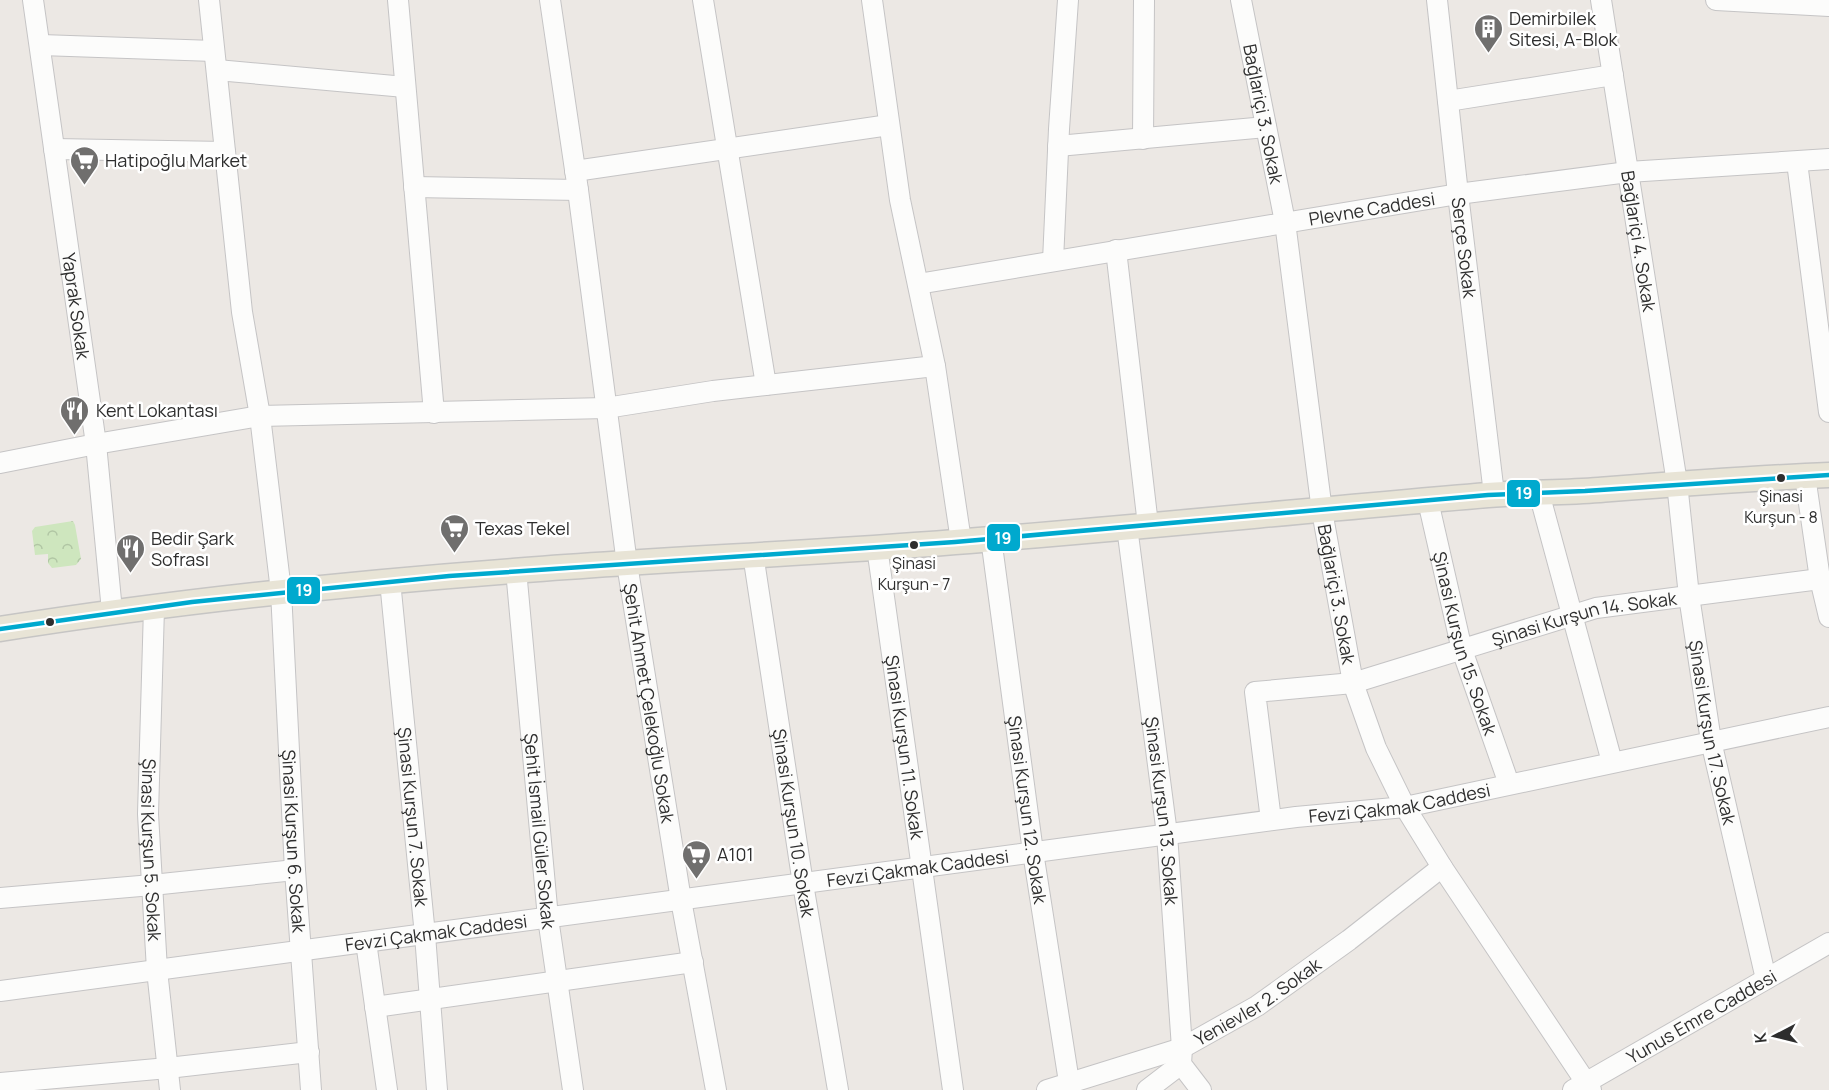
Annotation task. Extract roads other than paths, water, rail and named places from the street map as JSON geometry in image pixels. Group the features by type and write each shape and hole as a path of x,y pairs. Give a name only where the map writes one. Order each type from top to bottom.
{"main road":[{"path":"0,629 111,611 154,608 281,591 516,570 961,542 1494,494 1594,491 1677,483 1829,475"}],"street":[{"name":"Yaprak Sokak","path":"33,0 96,444 111,611"},
{"name":"Şinasi Kurşun 6. Sokak","path":"209,0 242,312 260,416 281,591 295,870 311,1090"},
{"path":"398,0 434,413"},
{"name":"Şehit Ahmet Çelekoğlu Sokak","path":"550,0 577,180 627,564 681,900 716,1090"},
{"path":"703,0 766,385"},
{"path":"872,0 900,200 935,366 961,542"},
{"path":"1053,261 1068,0"},
{"path":"1143,139 1144,0"},
{"name":"Bağlariçi 3. Sokak","path":"1241,0 1285,222 1322,511 1353,683 1376,748 1405,807 1583,1088"},
{"name":"Serçe Sokak","path":"1437,0 1494,494"},
{"name":"Bağlariçi 4. Sokak","path":"1601,0 1677,483"},
{"path":"1716,0 1829,6"},
{"path":"40,45 216,61 405,87"},
{"path":"1448,101 1613,75"},
{"path":"414,187 577,180 727,149 889,125"},
{"path":"1058,146 1266,127"},
{"path":"54,149 225,152"},
{"name":"Plevne Caddesi","path":"918,285 1458,194 1628,172 1829,159"},
{"path":"1797,162 1829,412"},
{"name":"Şinasi Kurşun 13. Sokak","path":"1116,250 1138,526 1167,834 1181,1056"},
{"path":"0,463 260,416 606,408 713,391 935,366"},
{"path":"1805,476 1820,579 1829,617"},
{"name":"Şinasi Kurşun 17. Sokak","path":"1677,483 1689,596 1711,741 1766,979"},
{"path":"1539,493 1612,762"},
{"name":"Şinasi Kurşun 15. Sokak","path":"1428,501 1462,650 1509,784"},
{"name":"Şinasi Kurşun 12. Sokak","path":"991,538 1033,852 1069,1082"},
{"name":"Şinasi Kurşun 11. Sokak","path":"877,548 953,1090"},
{"name":"Şinasi Kurşun 10. Sokak","path":"753,554 803,884 838,1090"},
{"name":"Şehit İsmail Güler Sokak","path":"516,570 548,918 573,1090"},
{"name":"Şinasi Kurşun 14. Sokak","path":"1271,820 1255,693 1353,683 1596,608 1820,579"},
{"name":"Şinasi Kurşun 7. Sokak","path":"390,581 425,935 437,1090"},
{"name":"Şinasi Kurşun 5. Sokak","path":"154,608 148,814 157,970 170,1090"},
{"name":"Fevzi Çakmak Caddesi","path":"0,990 425,935 1271,820 1405,807 1829,717"},
{"name":"Yenievler 2. Sokak","path":"1047,1090 1069,1082 1181,1056 1257,1006 1349,940 1442,867"},
{"path":"0,898 295,870"},
{"path":"366,942 387,1090"},
{"name":"Yunus Emre Caddesi","path":"1583,1088 1829,943"},
{"path":"375,1007 693,962"},
{"path":"0,1083 168,1068 309,1052"},
{"path":"1147,1090 1181,1056 1201,1090"}],"place":[{"name":"Demirbilek Sitesi, A-Blok","path":"1488,54"},
{"name":"Hatipoğlu Market","path":"84,186"},
{"name":"Kent Lokantası","path":"75,436"},
{"name":"Şinasi Kurşun - 8","path":"1781,478"},
{"name":"Şinasi Kurşun - 7","path":"914,545"},
{"name":"Texas Tekel","path":"454,554"},
{"name":"Bedir Şark Sofrası","path":"130,574"},
{"name":"A101","path":"696,880"}]}
